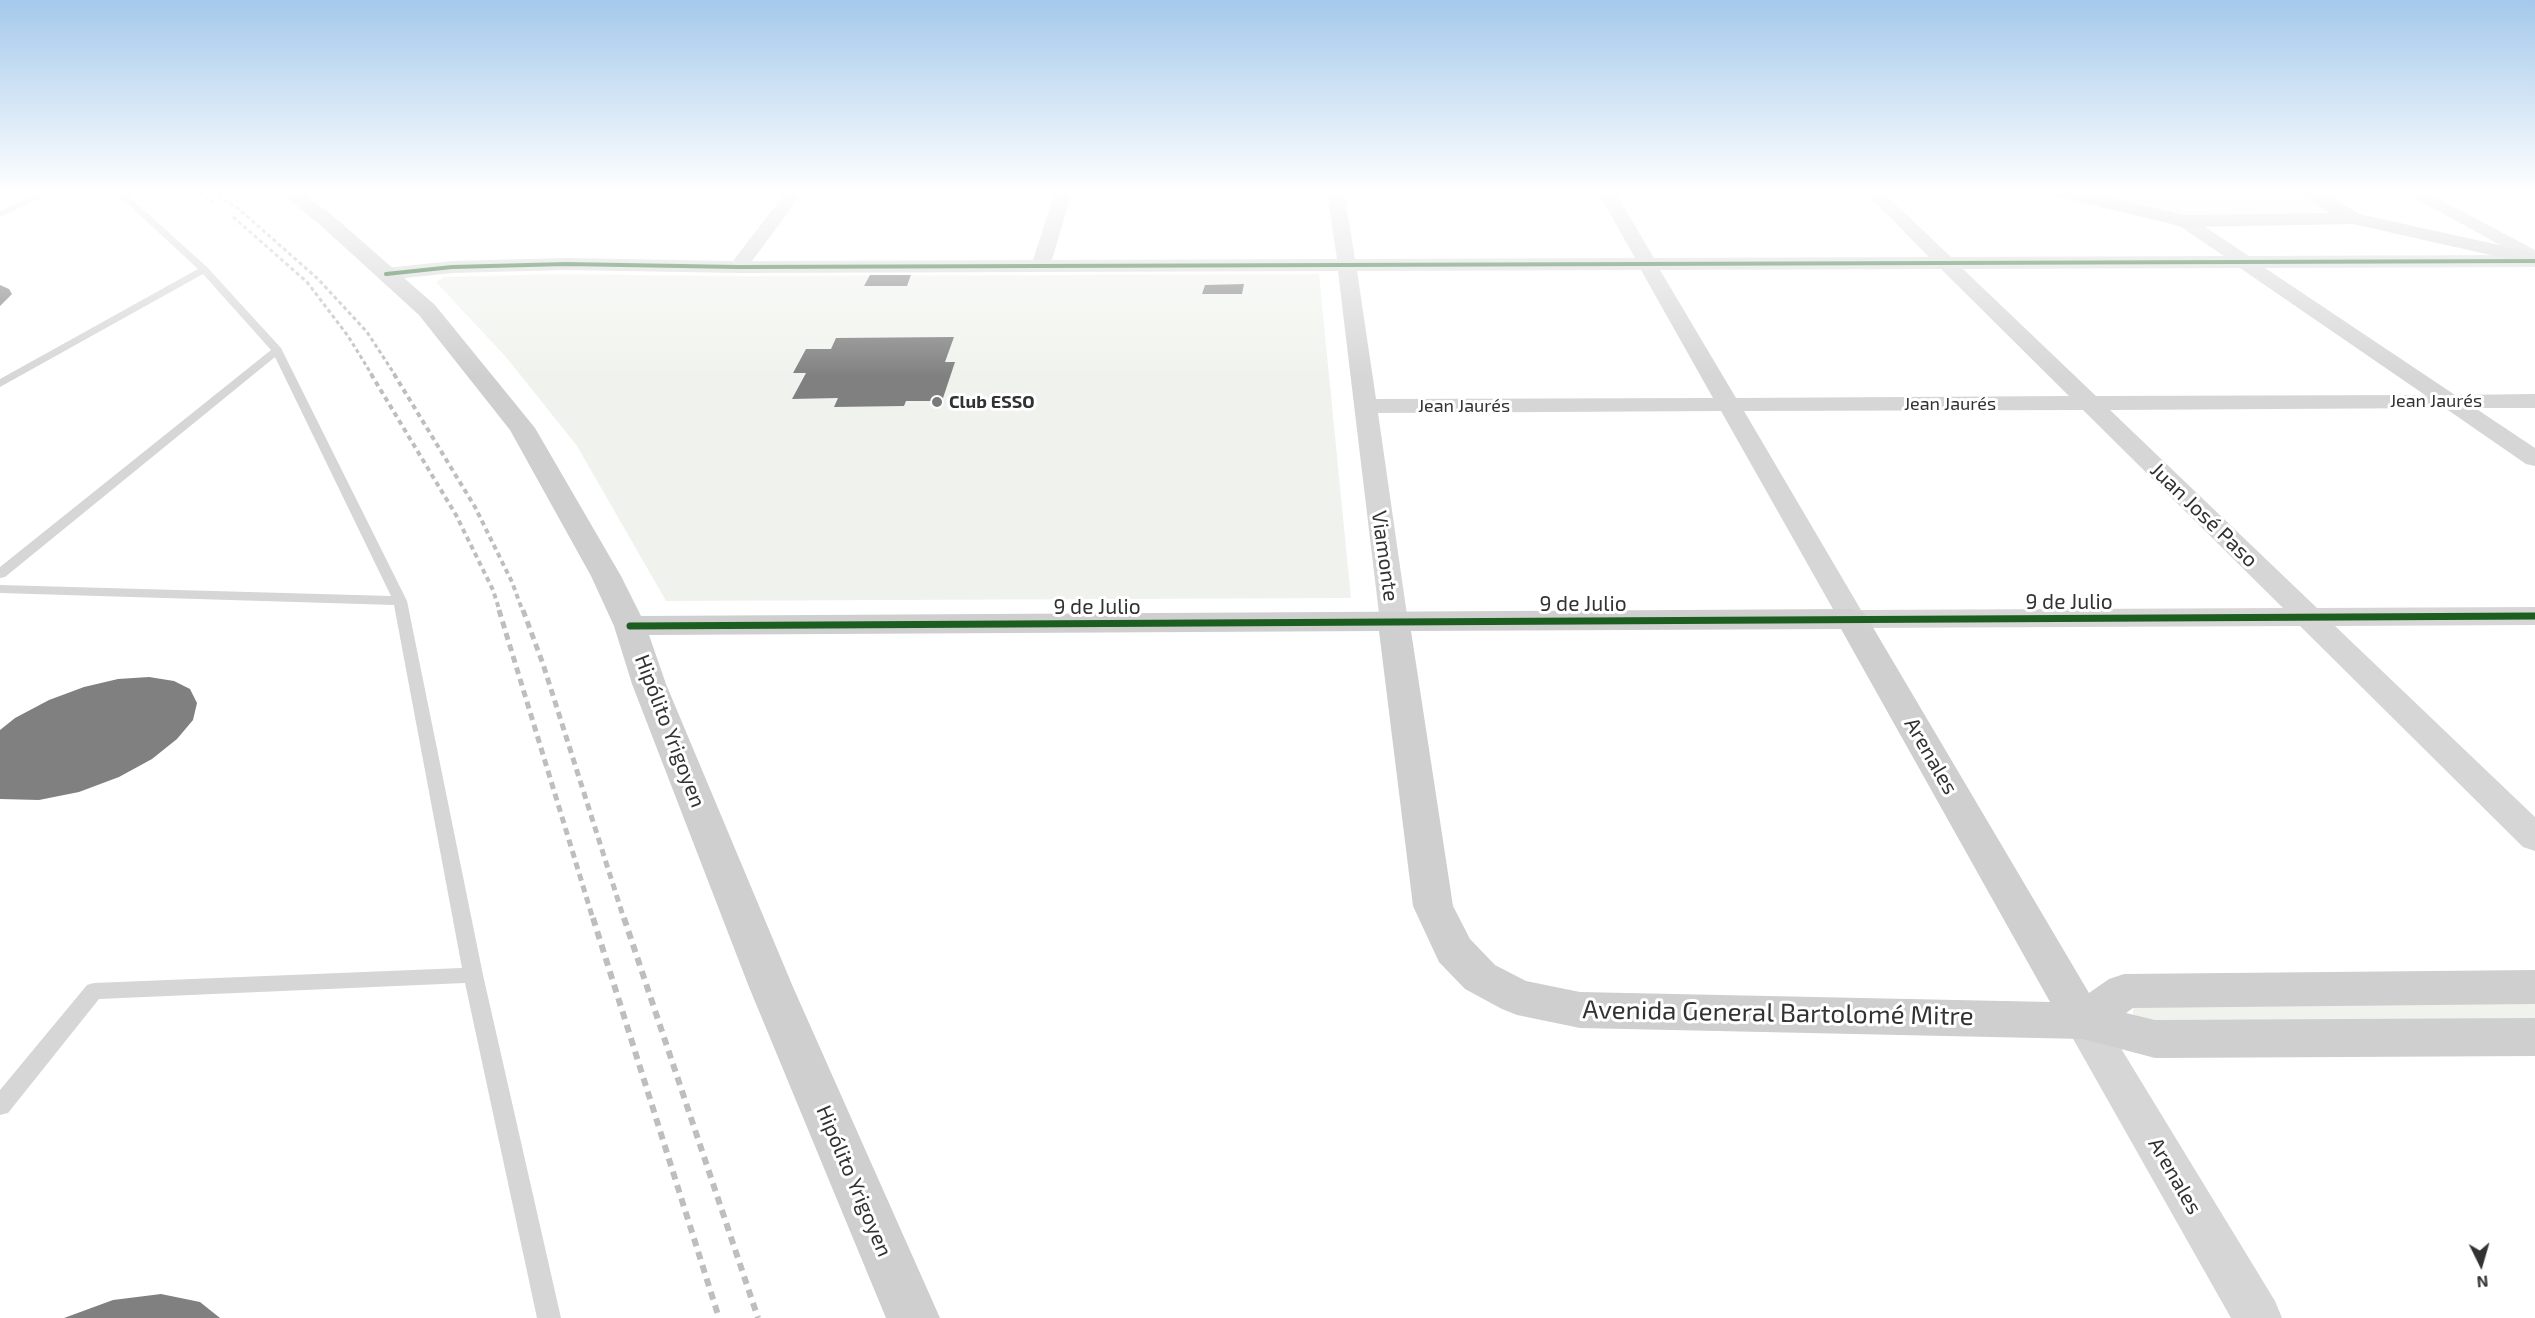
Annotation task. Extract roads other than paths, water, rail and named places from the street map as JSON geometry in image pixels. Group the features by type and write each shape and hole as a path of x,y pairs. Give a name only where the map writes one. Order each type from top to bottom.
{"street":[{"name":"Hipólito Yrigoyen","path":"363,254 427,310 522,428 606,576 630,626 649,684 771,987 913,1318"},
{"path":"738,267 748,254"},
{"path":"1041,266 1045,254"},
{"name":"Viamonte","path":"1345,254 1433,906 1454,950 1480,977"},
{"name":"Arenales","path":"1641,254 2083,1021 2258,1318"},
{"name":"Juan José Paso","path":"1935,254 2535,838"},
{"path":"2232,254 2535,459"},
{"path":"2511,254 2535,259"},
{"path":"386,274 452,267 566,264 738,267 2535,259"},
{"name":"Jean Jaurés","path":"1364,406 2535,401"},
{"name":"9 de Julio","path":"630,626 2535,616"},
{"name":"Avenida General Bartolomé Mitre","path":"1480,977 1517,997 1580,1010 2083,1021 2156,1039 2535,1037"},
{"path":"2083,1021 2124,991 2535,987"}],"lane":[{"path":"187,254 204,269 277,350 400,601 473,975 549,1318"},
{"path":"0,384 204,269"},
{"path":"0,574 277,350"},
{"path":"0,588 400,601"},
{"path":"0,1106 94,991 473,975"}],"railway":[{"path":"275,254 307,282 348,336 372,375"},
{"path":"289,254 318,279 367,332 395,375"},
{"path":"371,374 456,515 493,590 500,612"},
{"path":"394,374 475,507 512,582 523,612"},
{"path":"499,610 593,919"},
{"path":"523,610 543,664 624,919"},
{"path":"593,918 719,1318"},
{"path":"624,918 758,1318"}],"place":[{"name":"Club ESSO","path":"937,402"}]}
